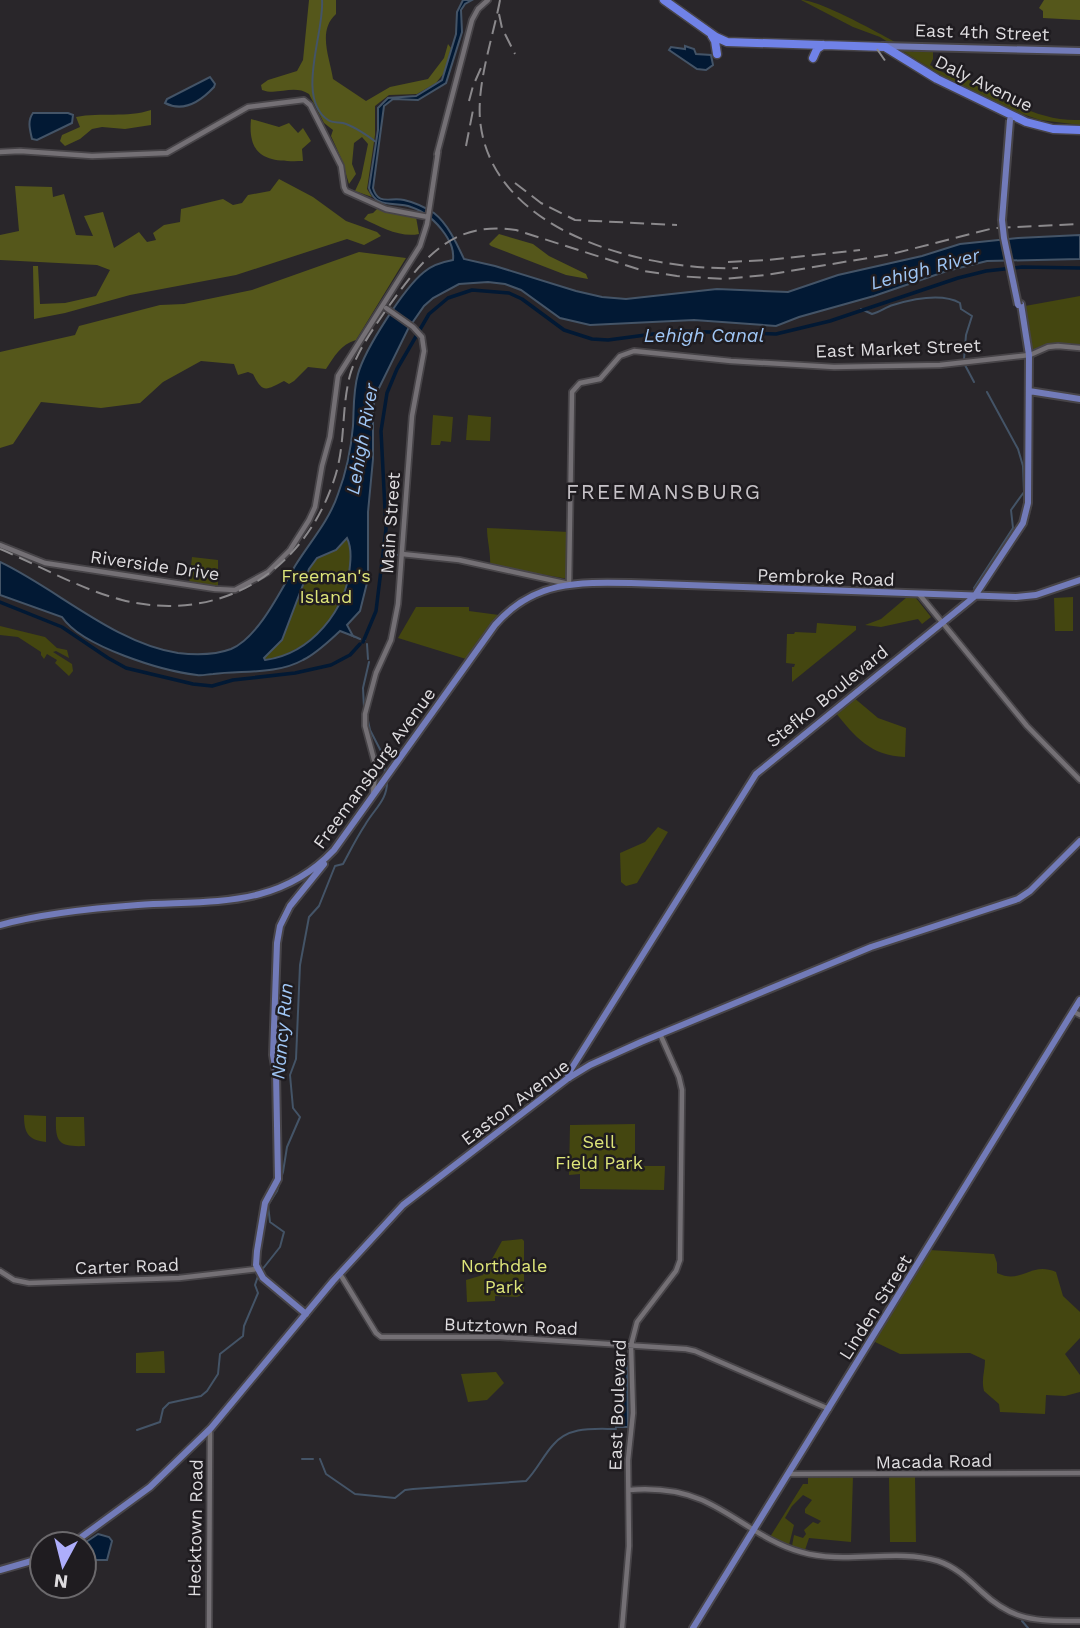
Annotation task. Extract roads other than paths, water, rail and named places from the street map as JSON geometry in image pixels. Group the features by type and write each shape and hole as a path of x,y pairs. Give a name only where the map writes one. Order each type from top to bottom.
{"highway":[{"name":"East 4th Street","path":"664,0 707,32 733,44 878,45"},
{"name":"East 4th Street","path":"670,0 717,34 732,39 878,45"},
{"path":"707,32 715,41 718,55 726,46 733,44"},
{"path":"813,58 818,47 825,45"},
{"name":"Daly Avenue","path":"878,45 888,48 937,79 1013,119 1053,129 1080,128"}],"main road":[{"name":"East 4th Street","path":"878,45 1080,51"},
{"name":"Stefko Boulevard","path":"569,1078 757,772 974,597 1022,524 1027,513 1028,357 1004,220 1013,119"},
{"path":"1029,391 1080,399"},
{"name":"Pembroke Road","path":"569,584 641,583 974,597 1027,596 1080,580"},
{"name":"Freemansburg Avenue","path":"0,925 127,906 204,904 266,893 311,872 334,850 499,621 515,606 537,593 569,584"},
{"name":"Easton Avenue","path":"91,1530 150,1487 211,1428 380,1228 413,1196 569,1078 602,1059 871,947 1018,899 1080,841"},
{"path":"306,1314 259,1272 257,1255 265,1205 278,1179 276,1072 273,1055 278,934 288,909 334,850"},
{"name":"Linden Street","path":"693,1628 1077,1014 1080,1000"},
{"path":"583,1054 583,1061 588,1063 602,1059"},
{"path":"0,1570 28,1562"}],"street":[{"name":"Riverside Drive","path":"0,545 40,563 198,587 235,590 273,568 290,550 312,514 331,429 338,376 419,250 438,152 472,20 478,9 488,0"},
{"path":"0,152 92,156 167,153 248,107 304,100 310,105 337,156 346,191 382,207 425,218"},
{"name":"Main Street","path":"372,797 376,770 365,726 365,714 376,673 391,640 400,591 412,416 425,348 422,337 413,327 384,307"},
{"name":"East Market Street","path":"569,584 572,395 575,386 581,382 599,380 620,356 632,351 834,367 934,365 1028,357 1053,346 1080,348"},
{"path":"402,554 454,559 569,584"},
{"path":"919,594 1027,726 1080,779"},
{"name":"East Boulevard","path":"622,1628 629,1546 628,1460 633,1413 631,1346 637,1322 676,1270 680,1260 682,1090 660,1034"},
{"name":"Carter Road","path":"0,1271 16,1281 33,1283 179,1279 259,1272"},
{"name":"Butztown Road","path":"340,1274 381,1337 481,1336 695,1351 829,1409"},
{"name":"Hecktown Road","path":"209,1628 211,1428"},
{"path":"795,1464 800,1474"},
{"name":"Macada Road","path":"789,1474 1080,1474"},
{"path":"628,1490 660,1489 693,1496 787,1548 814,1556 917,1557 939,1562 966,1576 992,1601 1017,1616 1039,1621 1080,1621"}],"water":[{"name":"Lehigh River","path":"463,0 472,0 461,10 462,32 446,83 418,100 393,99 384,106 373,188 381,199 408,201 434,213 448,228 464,259 576,291 626,299 717,289 788,292 838,275 922,256 960,244 1018,238 1080,235 1080,259 987,261 947,271 776,326 694,320 590,325 560,318 521,290 505,284 459,284 424,306 408,329 376,394 368,512 368,579 360,611 347,625 353,636 340,631 308,657 282,668 199,675 182,673 124,656 87,638 62,617 0,595 0,562 109,627 154,647 178,653 205,654 231,649 250,635 259,624 334,504 349,452 356,380 368,350 396,305 416,280 430,267 453,260 449,240 430,218 405,205 381,202 372,195 369,188 378,130 378,108 388,98 416,96 442,80 456,34 457,12","holes":["347,538 351,558 347,582 334,613 324,627 297,649 265,660 282,640 309,569 317,558 336,550"]},
{"path":"685,46 694,49 696,54 711,55 713,65 706,70 697,69 669,50 671,47 685,49"},
{"path":"210,77 214,87 198,101 179,107 165,103 167,99"},
{"path":"33,113 68,113 73,115 72,123 37,140 32,139 30,122"},
{"path":"622,1354 627,1355 628,1427 616,1427"},
{"path":"98,1534 109,1537 112,1541 107,1560 98,1560"}],"waterway":[{"path":"322,0 312,81 318,110 330,121 352,126 376,142"},
{"name":"Lehigh Canal","path":"363,642 376,611 386,529 381,431 387,393 397,369 429,314 448,298 472,290 509,293 522,299 564,330 592,339 608,340 676,331 776,334 830,321 986,271 1022,267 1080,268"},
{"path":"861,309 872,314 893,305 927,298 945,298 960,303 961,309 972,316 966,335 964,359"},
{"path":"965,365 974,382"},
{"path":"974,588 1013,528 1011,510 1024,492 1023,466 1018,449 987,392"},
{"path":"383,554 398,555"},
{"name":"Lehigh Canal","path":"0,602 62,627 126,668 193,684 212,686 233,680 295,673 331,665 348,656"},
{"name":"Nancy Run","path":"351,635 360,639"},
{"name":"Lehigh Canal","path":"350,655 360,644"},
{"name":"Nancy Run","path":"367,644 368,659"},
{"name":"Nancy Run","path":"364,708 363,688 369,662"},
{"name":"Nancy Run","path":"367,716 370,730 384,757 385,776"},
{"name":"Nancy Run","path":"261,1271 280,1247 284,1232 270,1222 268,1205 277,1191 287,1147 300,1117 293,1108 290,1075 296,1059 300,965 309,917 319,906 335,866 343,864 383,799 387,780"},
{"name":"Nancy Run","path":"137,1430 160,1422 163,1409 169,1403 201,1396 207,1391 218,1374 220,1354 243,1336 244,1326 258,1293 255,1285 258,1276"},
{"path":"320,1459 326,1474 355,1494 395,1498 405,1490 526,1481 553,1445 566,1434 582,1430 616,1429"},
{"path":"302,1459 313,1459"},
{"path":"1022,1621 1028,1628"}],"railway":[{"path":"500,0 483,75 480,120 490,159 512,191 542,217 578,238 618,252 660,262 738,268"},
{"path":"499,14 502,28 515,54"},
{"path":"877,49 888,65"},
{"path":"469,101 481,68"},
{"path":"466,146 474,105"},
{"path":"515,183 541,203 575,220 677,225"},
{"path":"0,549 75,584 122,600 158,606 192,604 224,597 253,584 279,565 301,541 320,513 338,467 350,375 370,333 425,261 455,238 472,232 516,230 644,271 724,279 766,275 892,254 994,228 1080,224"},
{"path":"728,262 860,250"}],"district":[{"name":"FREEMANSBURG","path":"664,491"}],"park label":[{"name":"Freeman's Island","path":"326,585"},
{"name":"Sell Field Park","path":"599,1151"},
{"name":"Northdale Park","path":"504,1275"}]}
